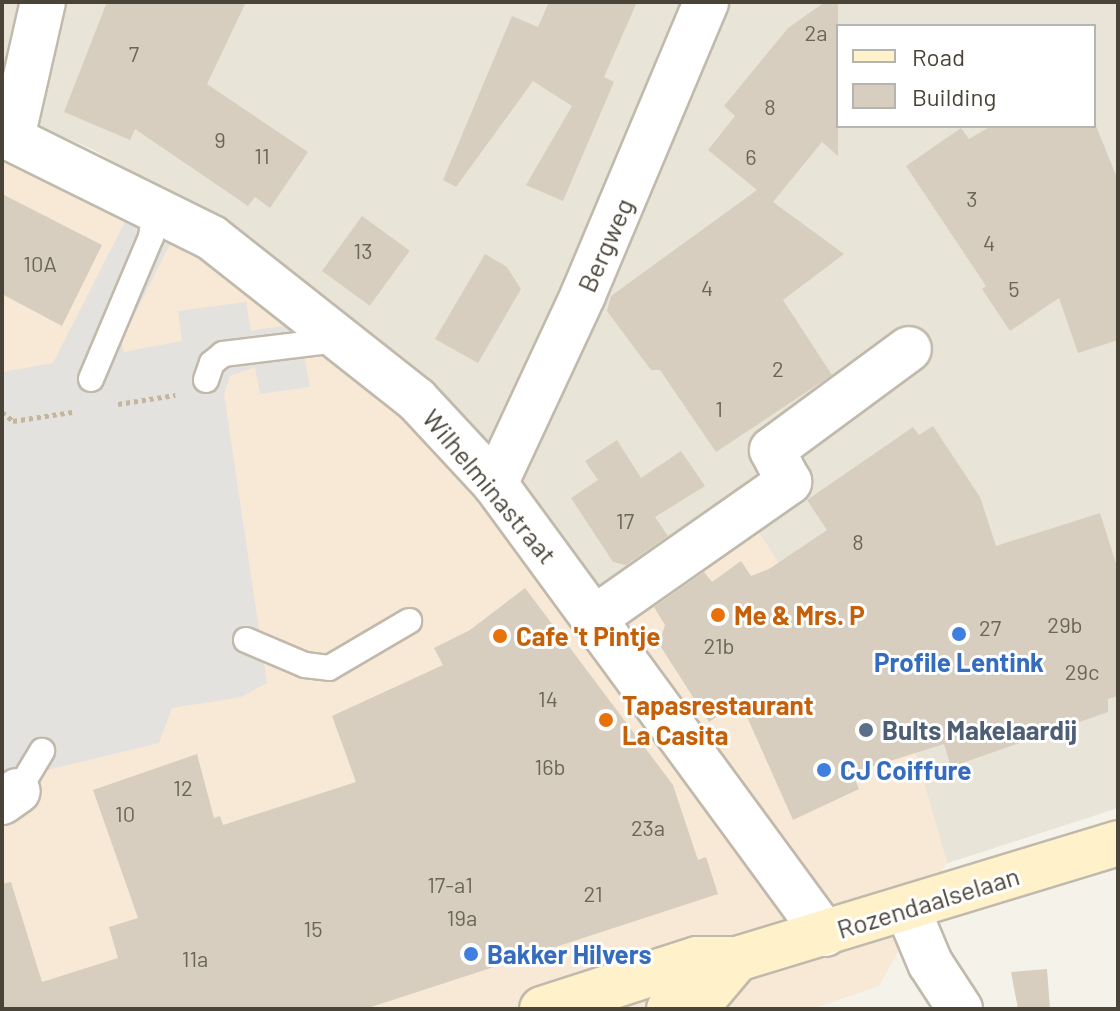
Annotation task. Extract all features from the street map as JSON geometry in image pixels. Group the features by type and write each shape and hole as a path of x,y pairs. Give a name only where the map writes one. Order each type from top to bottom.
{"street":[{"path":"7,136 43,2"},
{"name":"Bergweg","path":"495,484 583,295 706,2"},
{"name":"Wilhelminastraat","path":"7,136 212,238 417,400 495,484 596,617 825,934"},
{"path":"596,617 789,482 772,450 909,349"},
{"name":"Rozendaalselaan","path":"545,1008 697,959 737,959 825,934 1118,843"},
{"path":"907,908 930,963 960,1009"},
{"path":"669,1009 705,997 737,959"}],"lane":[{"path":"91,379 151,237 155,211"},
{"path":"206,380 212,363 223,354 341,340"},
{"path":"246,640 305,665 329,668 409,621"},
{"path":"10,797 42,751"}],"shaded area":[{"path":"2,2 1118,2 1118,808 849,895 542,525 169,194 92,149 2,111"},
{"path":"2,155 183,237 276,306 455,464 588,641 757,529 836,650 879,625 947,862 879,986 812,1009 2,1009"},
{"path":"131,210 170,244 121,342 124,352 182,341 178,311 246,302 251,331 294,324 305,361 310,387 260,394 255,367 230,376 224,394 267,683 241,697 172,708 159,743 2,781 2,372 53,363"}],"building":[{"path":"107,2 246,2 207,84 308,152 270,208 255,197 248,206 135,129 130,140 64,112"},
{"path":"549,2 637,2 604,77 614,82 563,201 526,185 572,106 533,81 456,187 443,180 512,16 538,27"},
{"path":"825,2 838,2 838,156 822,142 773,202 844,254 783,300 832,375 716,452 660,370 651,370 607,311 611,296 757,190 708,150 735,116 724,106 788,28"},
{"path":"1096,126 1118,180 1118,340 1078,353 1059,298 1010,331 982,289 986,286 906,166 961,128 969,139 988,128"},
{"path":"2,194 102,245 62,326 2,294"},
{"path":"362,216 410,251 370,306 322,271"},
{"path":"485,254 507,267 521,289 478,363 435,339"},
{"path":"933,426 980,497 996,546 1100,513 1118,570 1118,696 1108,699 1108,712 951,767 944,744 852,773 859,789 793,820 740,701 709,722 659,644 665,625 654,607 704,572 712,582 741,561 751,576 769,569 827,530 807,500 913,427 919,435"},
{"path":"617,440 641,478 681,451 705,486 655,517 668,536 626,565 613,562 571,498 598,480 585,461"},
{"path":"525,588 673,785 698,860 706,857 718,894 365,1009 2,1009 2,884 11,882 42,982 118,958 109,927 138,918 93,790 197,754 214,818 220,816 223,825 356,782 332,716 443,665 434,648 470,630"},
{"path":"1047,969 1050,1009 1018,1009 1011,972"}],"place":[{"name":"Me & Mrs. P","path":"718,615"},
{"name":"Profile Lentink","path":"959,634"},
{"name":"Cafe 't Pintje","path":"500,636"},
{"name":"Tapasrestaurant La Casita","path":"606,720"},
{"name":"Bults Makelaardij","path":"866,730"},
{"name":"CJ Coiffure","path":"824,770"},
{"name":"Bakker Hilvers","path":"471,954"}]}
